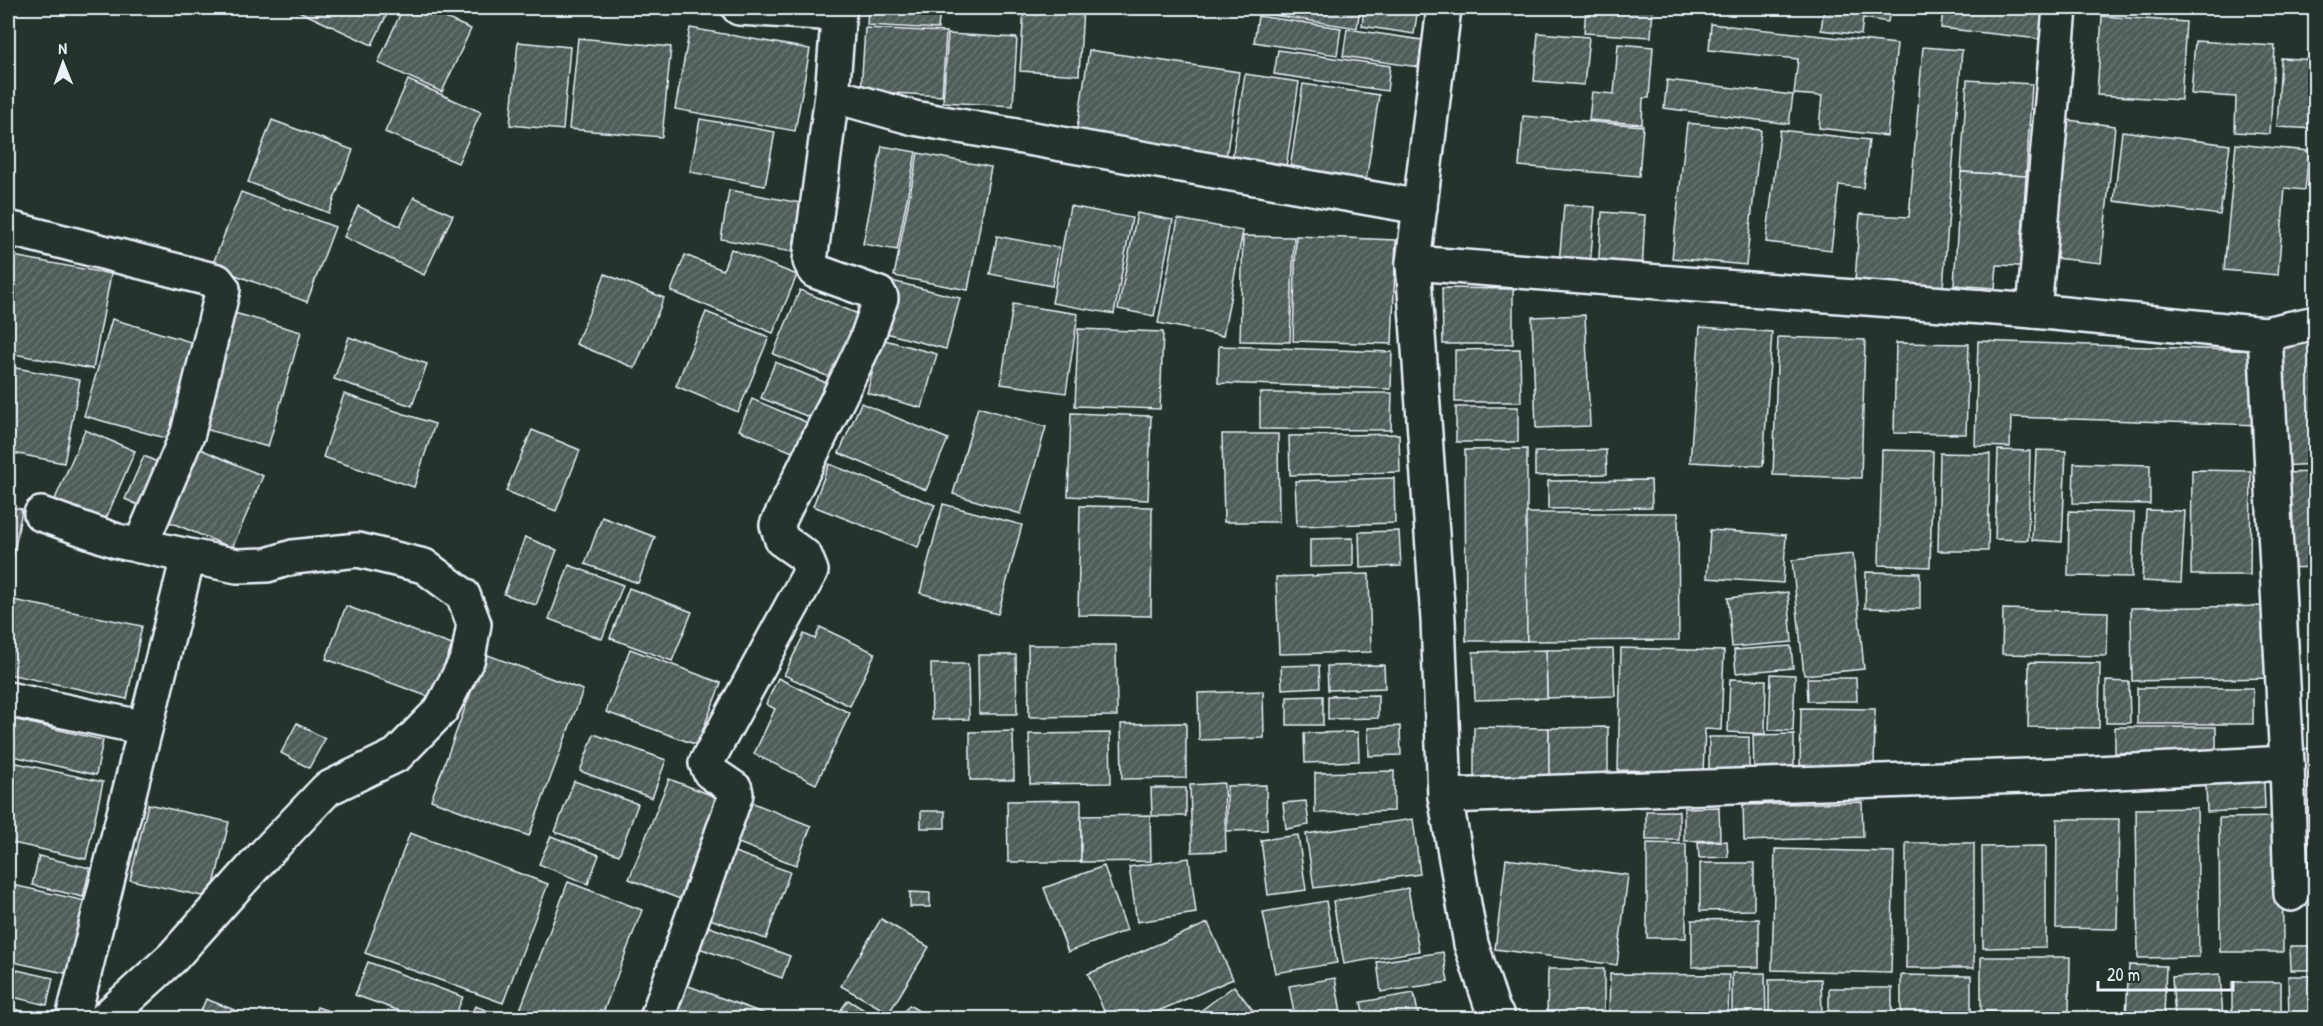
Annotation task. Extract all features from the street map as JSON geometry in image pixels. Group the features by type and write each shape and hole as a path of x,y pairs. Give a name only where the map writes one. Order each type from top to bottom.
{"street":[{"path":"657,1018 735,794 735,789 710,772 706,763 812,571 805,556 782,540 777,525 866,341 881,298 879,294 814,271 810,261 832,95 839,11 739,8"},
{"path":"1444,8 1413,263 1438,620 1444,796 1471,944 1493,1010 1498,1018"},
{"path":"2034,311 2060,8"},
{"path":"832,95 914,118 1420,207"},
{"path":"8,228 217,281 223,289 188,433 140,546"},
{"path":"1413,263 2034,311 2265,334 2316,322"},
{"path":"2265,334 2287,763 2291,894"},
{"path":"41,514 117,541 237,566 267,565 293,557 358,550 424,566 463,595 474,624 468,658 441,710 397,755 327,789 172,957 106,1018"},
{"path":"73,1018 188,557"},
{"path":"8,699 145,728"},
{"path":"1444,796 1788,785 2287,763"}],"building":[{"path":"292,8 390,8 372,45"},
{"path":"403,8 422,8 471,29 442,92 378,63"},
{"path":"868,8 940,8 938,29 867,25"},
{"path":"1024,8 1083,8 1079,75 1020,71"},
{"path":"1261,8 1360,8 1357,28 1260,13"},
{"path":"1364,8 1418,8 1414,34 1362,26"},
{"path":"1586,8 1653,8 1651,37 1584,33"},
{"path":"1824,8 1890,8 1888,22 1863,18 1861,35 1821,30"},
{"path":"1943,8 2043,8 2039,39 1941,28"},
{"path":"1258,16 1341,28 1337,55 1254,42"},
{"path":"2102,16 2186,22 2181,100 2097,95"},
{"path":"1711,24 1897,44 1887,136 1819,128 1822,96 1794,94 1798,59 1709,50"},
{"path":"690,28 810,49 795,131 675,109"},
{"path":"865,28 946,32 942,96 861,91"},
{"path":"1347,29 1422,40 1418,67 1343,56"},
{"path":"1538,33 1589,37 1584,85 1534,81"},
{"path":"948,34 1017,38 1013,106 943,102"},
{"path":"578,38 671,47 662,137 569,129"},
{"path":"2195,41 2275,46 2270,134 2235,132 2236,97 2191,94"},
{"path":"518,42 570,47 563,130 510,125"},
{"path":"1618,44 1653,47 1649,98 1643,98 1642,124 1589,120 1592,92 1614,94"},
{"path":"1923,47 1962,50 1943,287 1855,281 1860,214 1909,217"},
{"path":"1089,50 1239,72 1226,158 1076,135"},
{"path":"1278,50 1390,66 1387,91 1274,74"},
{"path":"2281,58 2316,60 2316,129 2277,127"},
{"path":"1245,74 1299,82 1286,167 1232,159"},
{"path":"408,80 481,112 458,163 385,132"},
{"path":"1667,80 1793,95 1789,124 1664,108"},
{"path":"1967,80 2032,84 2026,176 1961,172"},
{"path":"1303,84 1379,95 1366,181 1290,169"},
{"path":"1523,116 1643,126 1639,176 1519,166"},
{"path":"700,119 775,132 765,186 690,172"},
{"path":"2060,119 2115,126 2101,263 2045,257"},
{"path":"272,120 353,150 329,213 248,182"},
{"path":"1687,123 1761,130 1746,265 1672,258"},
{"path":"1780,130 1869,140 1863,188 1839,185 1831,250 1766,242"},
{"path":"2122,131 2230,145 2220,215 2114,201"},
{"path":"2236,144 2309,151 2305,190 2285,188 2278,275 2224,270"},
{"path":"882,146 916,152 897,250 863,244"},
{"path":"918,153 991,167 968,290 894,276"},
{"path":"1961,172 2026,176 2020,266 1997,265 1995,288 1954,285"},
{"path":"729,190 801,203 792,252 721,239"},
{"path":"241,192 335,227 307,302 212,266"},
{"path":"414,197 453,215 424,275 344,237 358,206 400,226"},
{"path":"1564,205 1595,207 1590,266 1559,264"},
{"path":"1070,206 1132,218 1114,314 1052,303"},
{"path":"1602,212 1645,215 1642,273 1598,270"},
{"path":"1137,213 1173,220 1154,316 1118,309"},
{"path":"1178,219 1243,231 1223,336 1158,323"},
{"path":"997,236 1059,248 1052,286 990,274"},
{"path":"1243,236 1294,237 1290,342 1240,341"},
{"path":"1296,236 1396,240 1392,344 1293,341"},
{"path":"731,249 797,275 773,333 671,291 685,255 723,270"},
{"path":"8,255 111,274 93,369 8,353"},
{"path":"605,274 664,298 635,368 576,344"},
{"path":"892,281 960,298 946,349 878,331"},
{"path":"1442,288 1513,289 1513,344 1443,344"},
{"path":"800,290 870,319 844,383 773,354"},
{"path":"1013,304 1078,314 1066,393 1001,384"},
{"path":"231,312 301,332 268,447 198,427"},
{"path":"706,312 769,337 738,412 676,386"},
{"path":"1585,315 1590,426 1536,428 1532,317"},
{"path":"112,319 208,347 180,442 84,416"},
{"path":"1700,327 1772,332 1763,466 1690,462"},
{"path":"1078,329 1163,332 1160,409 1075,406"},
{"path":"2316,336 2316,464 2277,466 2272,338"},
{"path":"349,337 427,364 412,406 334,379"},
{"path":"1778,337 1865,340 1861,478 1773,475"},
{"path":"881,339 937,354 922,408 867,393"},
{"path":"1978,341 2263,351 2261,425 2011,417 2010,447 1975,446"},
{"path":"1896,343 1969,344 1966,434 1894,433"},
{"path":"1219,346 1392,352 1391,389 1218,383"},
{"path":"1520,349 1521,402 1455,402 1455,350"},
{"path":"775,362 834,386 819,421 761,398"},
{"path":"11,367 80,380 64,463 8,452 8,385"},
{"path":"1260,393 1392,393 1391,430 1260,429"},
{"path":"344,394 435,424 414,487 323,457"},
{"path":"752,399 820,428 807,458 739,430"},
{"path":"861,403 948,439 926,490 839,453"},
{"path":"978,407 1046,427 1021,514 953,494"},
{"path":"1456,407 1518,407 1518,442 1456,442"},
{"path":"1071,413 1151,416 1148,500 1068,496"},
{"path":"85,430 135,451 105,521 55,499"},
{"path":"532,430 580,450 556,511 506,491"},
{"path":"1222,434 1278,434 1279,522 1224,522"},
{"path":"1399,434 1400,472 1290,475 1289,436"},
{"path":"191,445 263,476 232,548 160,518"},
{"path":"1527,449 1527,641 1466,641 1465,450"},
{"path":"1606,450 1607,474 1535,476 1535,452"},
{"path":"1882,450 1933,451 1930,567 1879,565"},
{"path":"1998,450 2030,451 2028,540 1995,539"},
{"path":"2036,450 2066,451 2062,542 2032,540"},
{"path":"1940,453 1990,454 1988,551 1938,551"},
{"path":"144,456 166,466 147,509 125,499"},
{"path":"2074,463 2150,465 2150,504 2073,503"},
{"path":"829,464 935,505 918,547 813,506"},
{"path":"2192,470 2251,471 2250,575 2191,575"},
{"path":"2316,472 2316,567 2285,568 2283,473"},
{"path":"1394,478 1395,523 1297,526 1295,481"},
{"path":"1651,480 1652,507 1548,509 1548,481"},
{"path":"943,504 1022,525 998,614 920,593"},
{"path":"1080,506 1152,507 1151,616 1078,615"},
{"path":"8,507 22,509 11,571 8,570"},
{"path":"2146,510 2185,511 2181,583 2142,581"},
{"path":"2069,511 2134,513 2132,577 2068,576"},
{"path":"1526,513 1678,513 1679,640 1527,641"},
{"path":"602,517 655,537 638,583 585,564"},
{"path":"1710,530 1786,535 1783,583 1707,578"},
{"path":"1399,531 1401,566 1360,568 1359,532"},
{"path":"525,537 557,550 536,605 504,594"},
{"path":"1353,538 1353,566 1310,567 1310,539"},
{"path":"1853,554 1864,669 1804,675 1792,560"},
{"path":"569,565 623,585 602,639 549,619"},
{"path":"1866,572 1920,573 1920,609 1865,608"},
{"path":"1369,574 1371,652 1279,654 1276,577"},
{"path":"629,588 692,612 672,661 610,638"},
{"path":"1788,592 1792,642 1732,647 1728,598"},
{"path":"8,599 142,626 127,699 8,674"},
{"path":"346,606 452,645 432,698 326,659"},
{"path":"2268,606 2269,678 2132,681 2131,608"},
{"path":"2003,609 2108,612 2107,656 2002,654"},
{"path":"820,627 875,653 850,706 784,675 804,634 815,639"},
{"path":"1028,645 1116,645 1117,716 1029,717"},
{"path":"1791,646 1793,668 1736,673 1734,650"},
{"path":"1621,648 1724,651 1721,730 1705,729 1703,772 1618,770"},
{"path":"630,649 721,683 697,745 606,712"},
{"path":"1613,649 1615,696 1547,698 1546,650"},
{"path":"1546,650 1547,698 1475,700 1473,652"},
{"path":"485,654 583,690 529,836 431,800"},
{"path":"978,655 1016,655 1017,714 979,714"},
{"path":"2029,662 2100,663 2099,728 2028,727"},
{"path":"931,664 968,664 969,719 932,720"},
{"path":"1319,665 1320,687 1282,689 1281,666"},
{"path":"1384,665 1385,688 1328,690 1327,666"},
{"path":"1771,674 1795,675 1793,731 1769,730"},
{"path":"778,678 850,713 816,784 754,754 775,709 766,704"},
{"path":"1807,678 1856,678 1857,701 1808,701"},
{"path":"1730,679 1766,680 1765,734 1728,732"},
{"path":"2106,681 2129,682 2130,723 2106,723"},
{"path":"2137,688 2253,688 2253,724 2137,724"},
{"path":"1263,691 1264,738 1199,740 1198,693"},
{"path":"1378,695 1378,718 1328,719 1328,696"},
{"path":"1323,696 1323,725 1287,725 1287,697"},
{"path":"1801,708 1875,709 1874,771 1800,770"},
{"path":"8,718 103,740 96,775 8,755"},
{"path":"297,723 325,739 309,768 281,753"},
{"path":"1186,723 1186,778 1122,779 1121,724"},
{"path":"1400,726 1401,755 1369,756 1368,728"},
{"path":"1474,727 1549,728 1549,785 1474,785"},
{"path":"1608,727 1608,785 1549,785 1549,728"},
{"path":"2115,727 2216,727 2216,753 2115,753"},
{"path":"1013,731 1014,780 970,780 970,732"},
{"path":"1358,732 1359,761 1305,763 1304,733"},
{"path":"1110,733 1111,783 1030,784 1029,734"},
{"path":"594,734 666,760 652,798 580,771"},
{"path":"1794,734 1794,771 1754,772 1753,735"},
{"path":"1709,737 1749,737 1749,775 1709,776"},
{"path":"2316,748 2316,843 2299,844 2294,749"},
{"path":"8,761 103,782 86,859 8,842"},
{"path":"1394,771 1394,811 1315,813 1315,773"},
{"path":"669,779 724,800 685,901 629,879"},
{"path":"574,781 638,804 619,855 555,832"},
{"path":"2264,781 2265,809 2207,812 2206,784"},
{"path":"1224,783 1226,851 1192,852 1190,785"},
{"path":"1266,785 1267,830 1227,831 1227,786"},
{"path":"1151,788 1186,788 1186,816 1152,816"},
{"path":"743,799 811,826 796,865 728,839"},
{"path":"1081,800 1081,862 1008,862 1007,801"},
{"path":"1306,801 1309,825 1286,829 1283,803"},
{"path":"1862,802 1863,837 1744,841 1743,805"},
{"path":"148,804 229,822 211,898 130,880"},
{"path":"1719,807 1720,840 1684,841 1684,808"},
{"path":"2197,808 2199,957 2138,958 2136,809"},
{"path":"921,811 945,811 945,828 921,828"},
{"path":"1646,811 1679,811 1679,840 1646,840"},
{"path":"1150,815 1151,861 1081,862 1081,816"},
{"path":"2282,817 2283,952 2220,952 2219,818"},
{"path":"1413,819 1420,874 1314,888 1306,834"},
{"path":"2057,819 2119,819 2117,929 2056,928"},
{"path":"410,833 548,884 503,1003 365,953"},
{"path":"1298,835 1306,890 1268,895 1261,840"},
{"path":"551,836 599,855 588,884 539,864"},
{"path":"1727,841 1728,857 1699,858 1698,842"},
{"path":"1647,843 1686,844 1686,938 1647,938"},
{"path":"1906,843 1974,843 1974,968 1906,968"},
{"path":"2046,846 2046,947 1983,948 1982,847"},
{"path":"721,847 790,872 766,939 696,914"},
{"path":"1775,849 1894,852 1891,973 1772,970"},
{"path":"39,856 90,868 83,897 32,885"},
{"path":"1189,858 1196,913 1137,922 1129,867"},
{"path":"1506,859 1628,875 1617,965 1495,949"},
{"path":"1700,863 1754,863 1754,910 1700,911"},
{"path":"1104,866 1127,930 1068,952 1044,888"},
{"path":"568,882 642,910 601,1018 517,1018"},
{"path":"8,884 95,903 79,976 8,961"},
{"path":"1408,888 1419,951 1344,964 1333,901"},
{"path":"910,892 930,893 930,907 910,907"},
{"path":"1326,901 1337,963 1275,973 1263,912"},
{"path":"881,919 929,947 889,1013 841,986"},
{"path":"1759,919 1759,967 1692,967 1692,920"},
{"path":"1208,923 1233,979 1142,1018 1107,1018 1088,974"},
{"path":"707,926 790,956 782,978 699,948"},
{"path":"2290,946 2316,946 2316,970 2291,970"},
{"path":"1443,952 1448,982 1381,992 1377,962"},
{"path":"1981,957 2070,957 2069,1011 1981,1011"},
{"path":"368,962 463,997 454,1018 419,1018 355,995"},
{"path":"2129,965 2166,966 2164,1016 2126,1015"},
{"path":"8,968 53,978 47,1005 8,996"},
{"path":"1548,969 1604,969 1604,1018 1547,1018"},
{"path":"1732,973 1765,973 1766,1018 1732,1018"},
{"path":"1610,974 1729,975 1728,1018 1609,1018"},
{"path":"2220,974 2223,1018 2175,1018 2172,977"},
{"path":"1901,975 1971,976 1971,1018 1901,1018"},
{"path":"2288,976 2316,976 2316,1018 2289,1018"},
{"path":"1335,978 1342,1018 1295,1018 1289,986"},
{"path":"1821,979 1822,1016 1769,1017 1769,980"},
{"path":"675,981 776,1018 661,1018"},
{"path":"2232,982 2281,982 2281,1018 2232,1018"},
{"path":"1234,986 1259,1018 1191,1018"},
{"path":"1829,988 1892,988 1892,1018 1829,1018"},
{"path":"1414,993 1419,1018 1364,1018 1361,1002"},
{"path":"206,999 255,1018 198,1018"},
{"path":"848,1000 877,1018 835,1018"},
{"path":"909,1005 930,1018 900,1018"},
{"path":"475,1006 507,1018 470,1018"},
{"path":"8,1007 44,1018 8,1018"},
{"path":"317,1007 349,1018 313,1018"}]}
